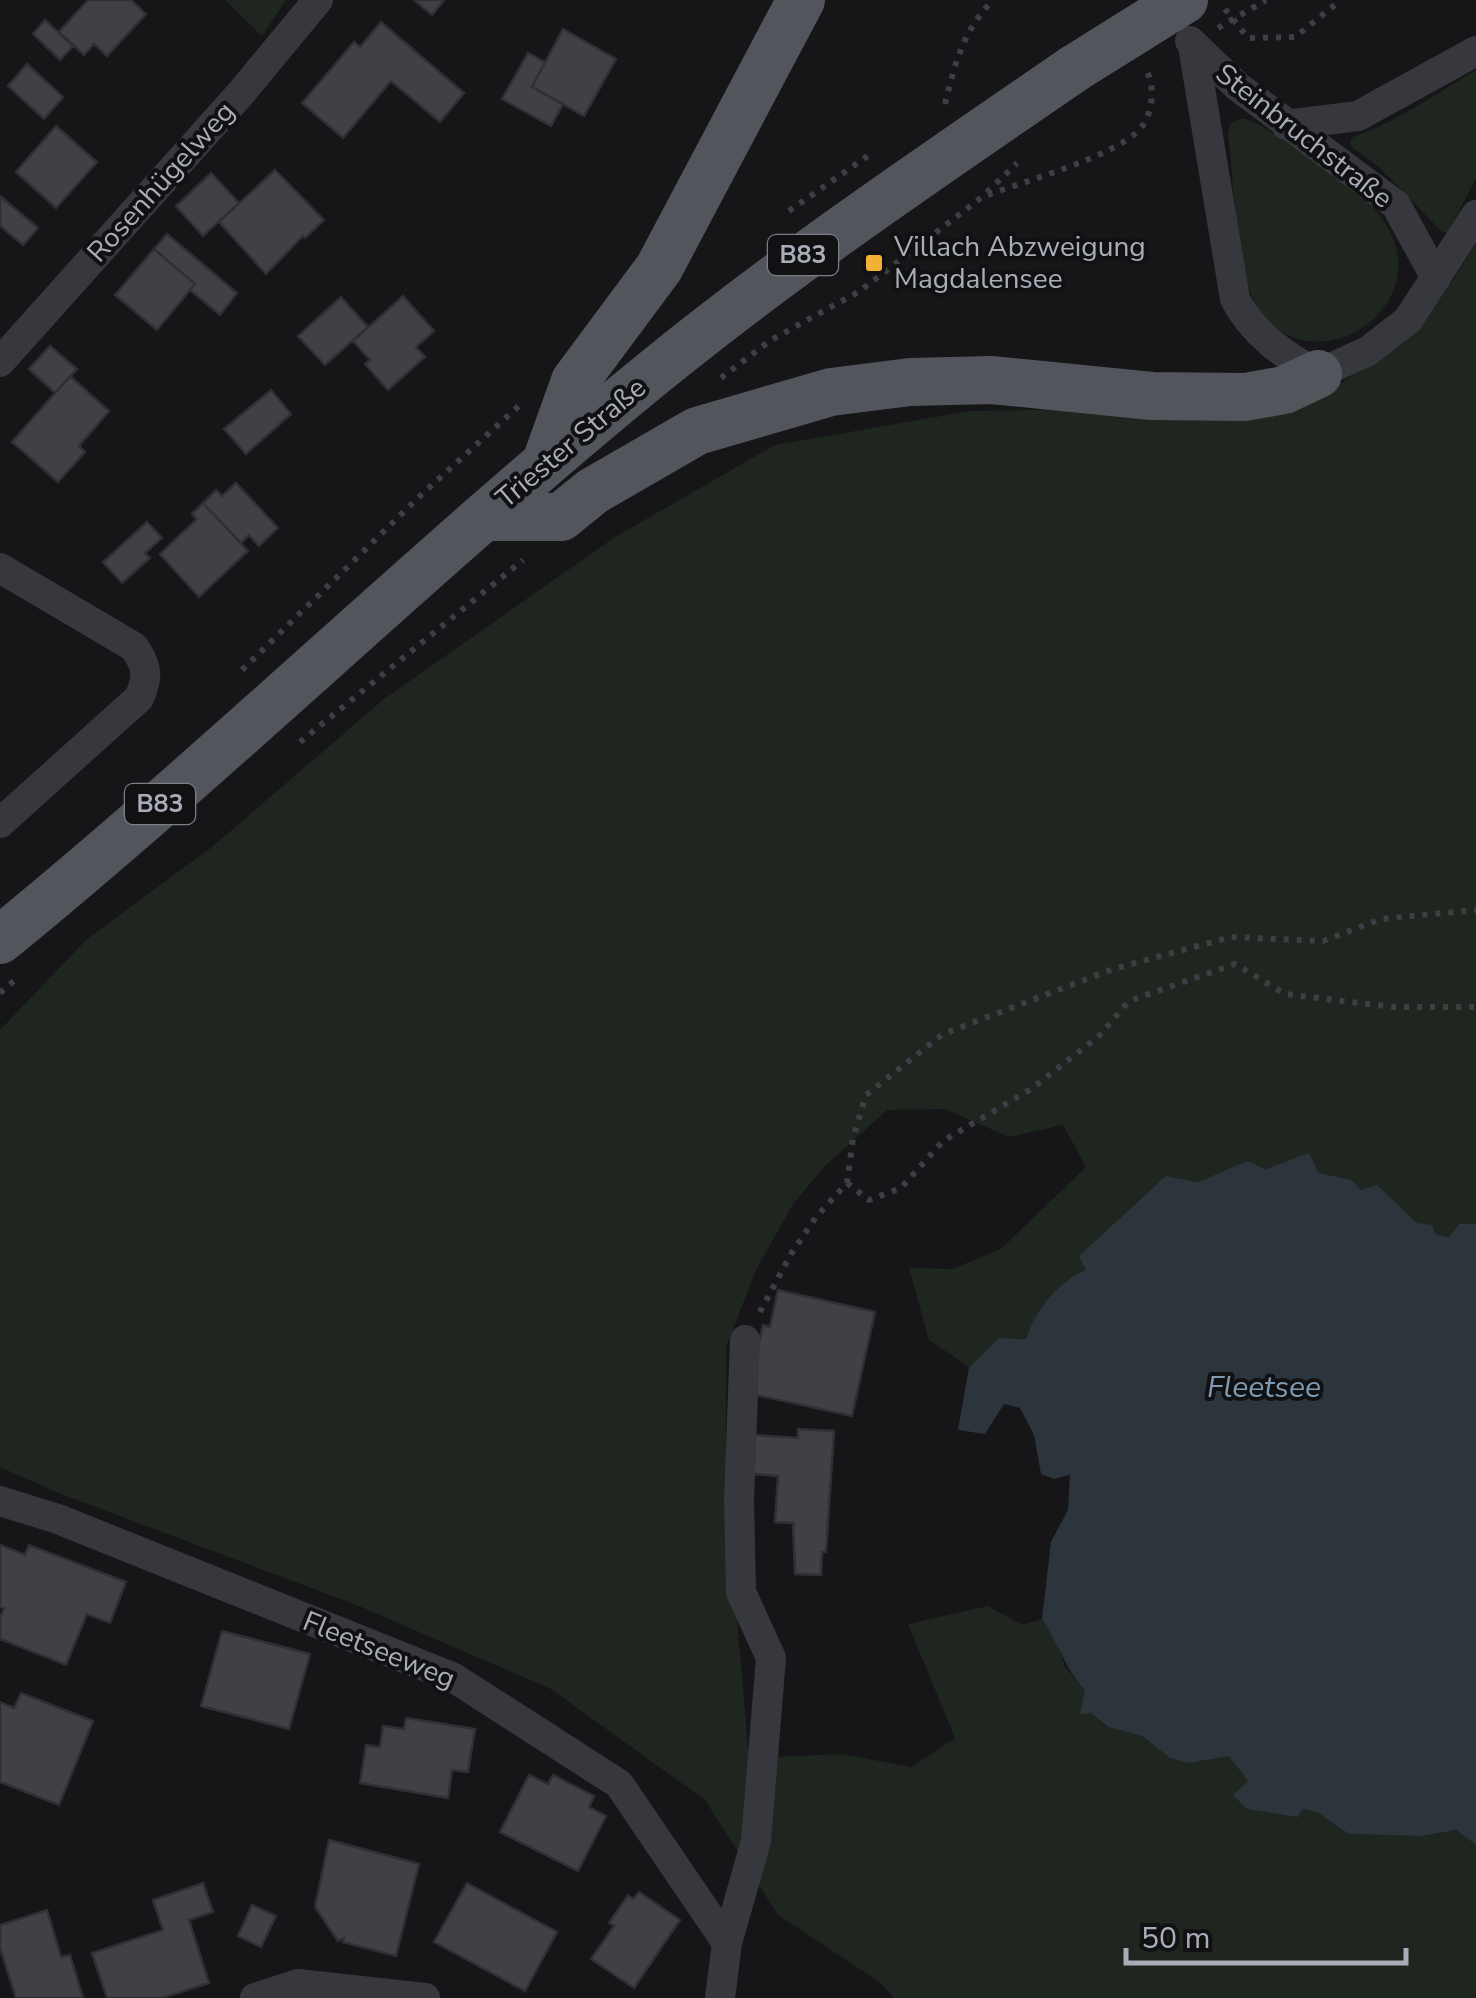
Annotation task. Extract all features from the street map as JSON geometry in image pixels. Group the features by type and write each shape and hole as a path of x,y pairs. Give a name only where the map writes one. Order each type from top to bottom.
{"main road":[{"path":"546,463 575,381 658,268 801,0"},
{"name":"Triester Straße","path":"8,960 84,872 546,463 796,260 1075,68 1184,0"},
{"path":"484,517 561,516 593,492 697,432 832,392 910,382 992,380 1152,396 1245,398 1284,390 1318,374"}],"street":[{"name":"Rosenhügelweg","path":"0,362 241,93 318,0"},
{"name":"Steinbruchstraße","path":"1164,0 1192,46 1286,125 1396,205 1436,278"},
{"path":"1192,46 1236,299 1245,318 1258,332 1296,362 1318,374 1368,351 1408,320 1476,215"},
{"path":"1286,125 1358,116 1476,51"},
{"path":"0,568 134,646 146,664 147,680 139,698 0,823"},
{"path":"720,1998 727,1942 756,1841 770,1658 741,1592 739,1500 745,1340"},
{"name":"Fleetseeweg","path":"0,1501 58,1519 454,1678 619,1784 727,1942"},
{"path":"254,1998 298,1984 425,1998"}],"path":[{"path":"945,104 957,54 975,19 994,0"},
{"path":"1218,0 1248,38 1294,37 1341,0"},
{"path":"982,197 1104,152 1140,130 1153,94 1151,80 1141,64"},
{"path":"712,384 772,340 860,292 982,197 1020,159"},
{"path":"237,675 421,494 534,390"},
{"path":"286,754 420,642 538,551"},
{"path":"745,1340 799,1242 847,1182 852,1138 866,1095 943,1034 1114,969 1231,937 1323,941 1381,918 1476,910"},
{"path":"0,993 8,960"},
{"path":"847,1182 869,1200 901,1188 943,1142 1031,1089 1099,1036 1129,1001 1235,964 1285,994 1393,1006 1476,1007"}],"shaded area":[{"path":"225,0 286,0 262,36"},
{"path":"1476,70 1476,179 1447,233 1350,141 1401,116"},
{"path":"1243,118 1347,182 1388,228 1398,259 1395,287 1381,311 1359,330 1333,340 1306,341 1279,330 1257,306 1240,248 1228,134 1231,123"},
{"path":"1476,244 1476,1224 1459,1224 1449,1237 1435,1235 1377,1186 1361,1190 1352,1180 1319,1173 1309,1154 1266,1169 1247,1161 1198,1182 1166,1176 1026,1339 999,1338 969,1367 929,1340 909,1268 952,1269 1001,1249 1086,1167 1063,1125 1009,1137 945,1109 887,1110 825,1166 793,1204 756,1270 726,1347 726,1492 749,1758 841,1754 912,1767 955,1738 908,1624 988,1606 1022,1625 1042,1619 1057,1641 1065,1667 1086,1690 1091,1713 1108,1727 1142,1736 1170,1758 1188,1763 1229,1755 1248,1781 1317,1812 1349,1834 1422,1836 1456,1830 1476,1845 1476,1998 894,1998 881,1983 778,1915 705,1800 551,1689 359,1606 56,1492 0,1467 0,1030 87,939 212,847 384,699 615,537 775,445 970,411 1304,406 1400,346 1449,286"}],"water":[{"name":"Fleetsee","path":"1309,1153 1319,1173 1352,1180 1361,1190 1377,1185 1417,1223 1432,1225 1436,1235 1449,1237 1459,1224 1476,1224 1476,1845 1456,1830 1422,1836 1349,1834 1317,1812 1302,1809 1298,1817 1247,1809 1233,1795 1248,1781 1229,1756 1188,1763 1170,1758 1142,1736 1108,1727 1091,1713 1080,1714 1085,1690 1042,1619 1051,1542 1068,1510 1070,1475 1054,1479 1041,1474 1034,1435 1020,1408 1004,1404 985,1434 958,1430 969,1367 999,1338 1026,1339 1048,1299 1065,1282 1086,1270 1079,1256 1166,1176 1198,1182 1247,1161 1266,1169"}],"building":[{"path":"88,0 131,0 146,14 107,56 94,44 84,55 59,32"},
{"path":"414,0 444,0 432,15"},
{"path":"45,20 73,46 60,60 33,34"},
{"path":"381,22 464,93 440,122 391,81 343,138 302,103 354,42 360,47"},
{"path":"563,29 616,59 584,116 532,87"},
{"path":"528,53 545,62 532,87 563,104 551,126 502,99"},
{"path":"27,64 63,97 44,119 8,86"},
{"path":"56,126 97,162 56,208 16,172"},
{"path":"275,170 324,220 266,274 219,222"},
{"path":"211,173 239,203 203,236 176,206"},
{"path":"0,196 38,228 23,245 0,226"},
{"path":"167,234 237,293 220,315 190,290 195,284 154,249"},
{"path":"154,249 195,284 157,330 115,295"},
{"path":"403,296 434,331 416,347 425,357 388,390 365,364 370,360 353,341"},
{"path":"341,297 368,327 325,365 298,336"},
{"path":"50,346 77,369 55,393 29,369"},
{"path":"70,376 109,411 79,446 85,452 58,482 12,442"},
{"path":"271,390 291,414 246,454 224,429"},
{"path":"236,483 278,528 259,546 249,535 241,543 203,503 216,490 222,496"},
{"path":"203,503 248,551 199,597 160,554 197,519 192,514"},
{"path":"147,522 162,538 145,553 150,558 122,583 103,562"},
{"path":"778,1290 875,1312 852,1416 747,1393 763,1325 770,1327"},
{"path":"798,1429 834,1431 821,1575 795,1574 793,1523 775,1522 778,1476 753,1474 755,1435 798,1438"},
{"path":"0,1545 25,1555 29,1545 126,1582 110,1623 87,1614 66,1665 0,1639 4,1608 0,1607"},
{"path":"222,1631 310,1654 289,1729 201,1706"},
{"path":"21,1693 93,1721 59,1805 0,1782 0,1702 14,1708"},
{"path":"406,1718 475,1729 468,1772 452,1770 448,1798 360,1783 366,1745 380,1747 383,1726 404,1729"},
{"path":"529,1775 548,1784 553,1775 594,1796 589,1807 606,1816 578,1871 500,1832"},
{"path":"329,1840 419,1864 396,1956 343,1942 344,1938 338,1941 315,1907"},
{"path":"203,1883 213,1912 189,1920 209,1983 162,1998 107,1998 92,1953 163,1930 153,1900"},
{"path":"467,1883 557,1932 525,1991 434,1942"},
{"path":"639,1892 680,1920 634,1988 591,1959 614,1926 609,1923 628,1895 633,1899"},
{"path":"252,1905 276,1916 261,1947 238,1936"},
{"path":"47,1910 61,1957 70,1955 83,1998 16,1998 0,1948 0,1925"}],"place":[{"name":"Villach Abzweigung Magdalensee","path":"874,263"}]}
